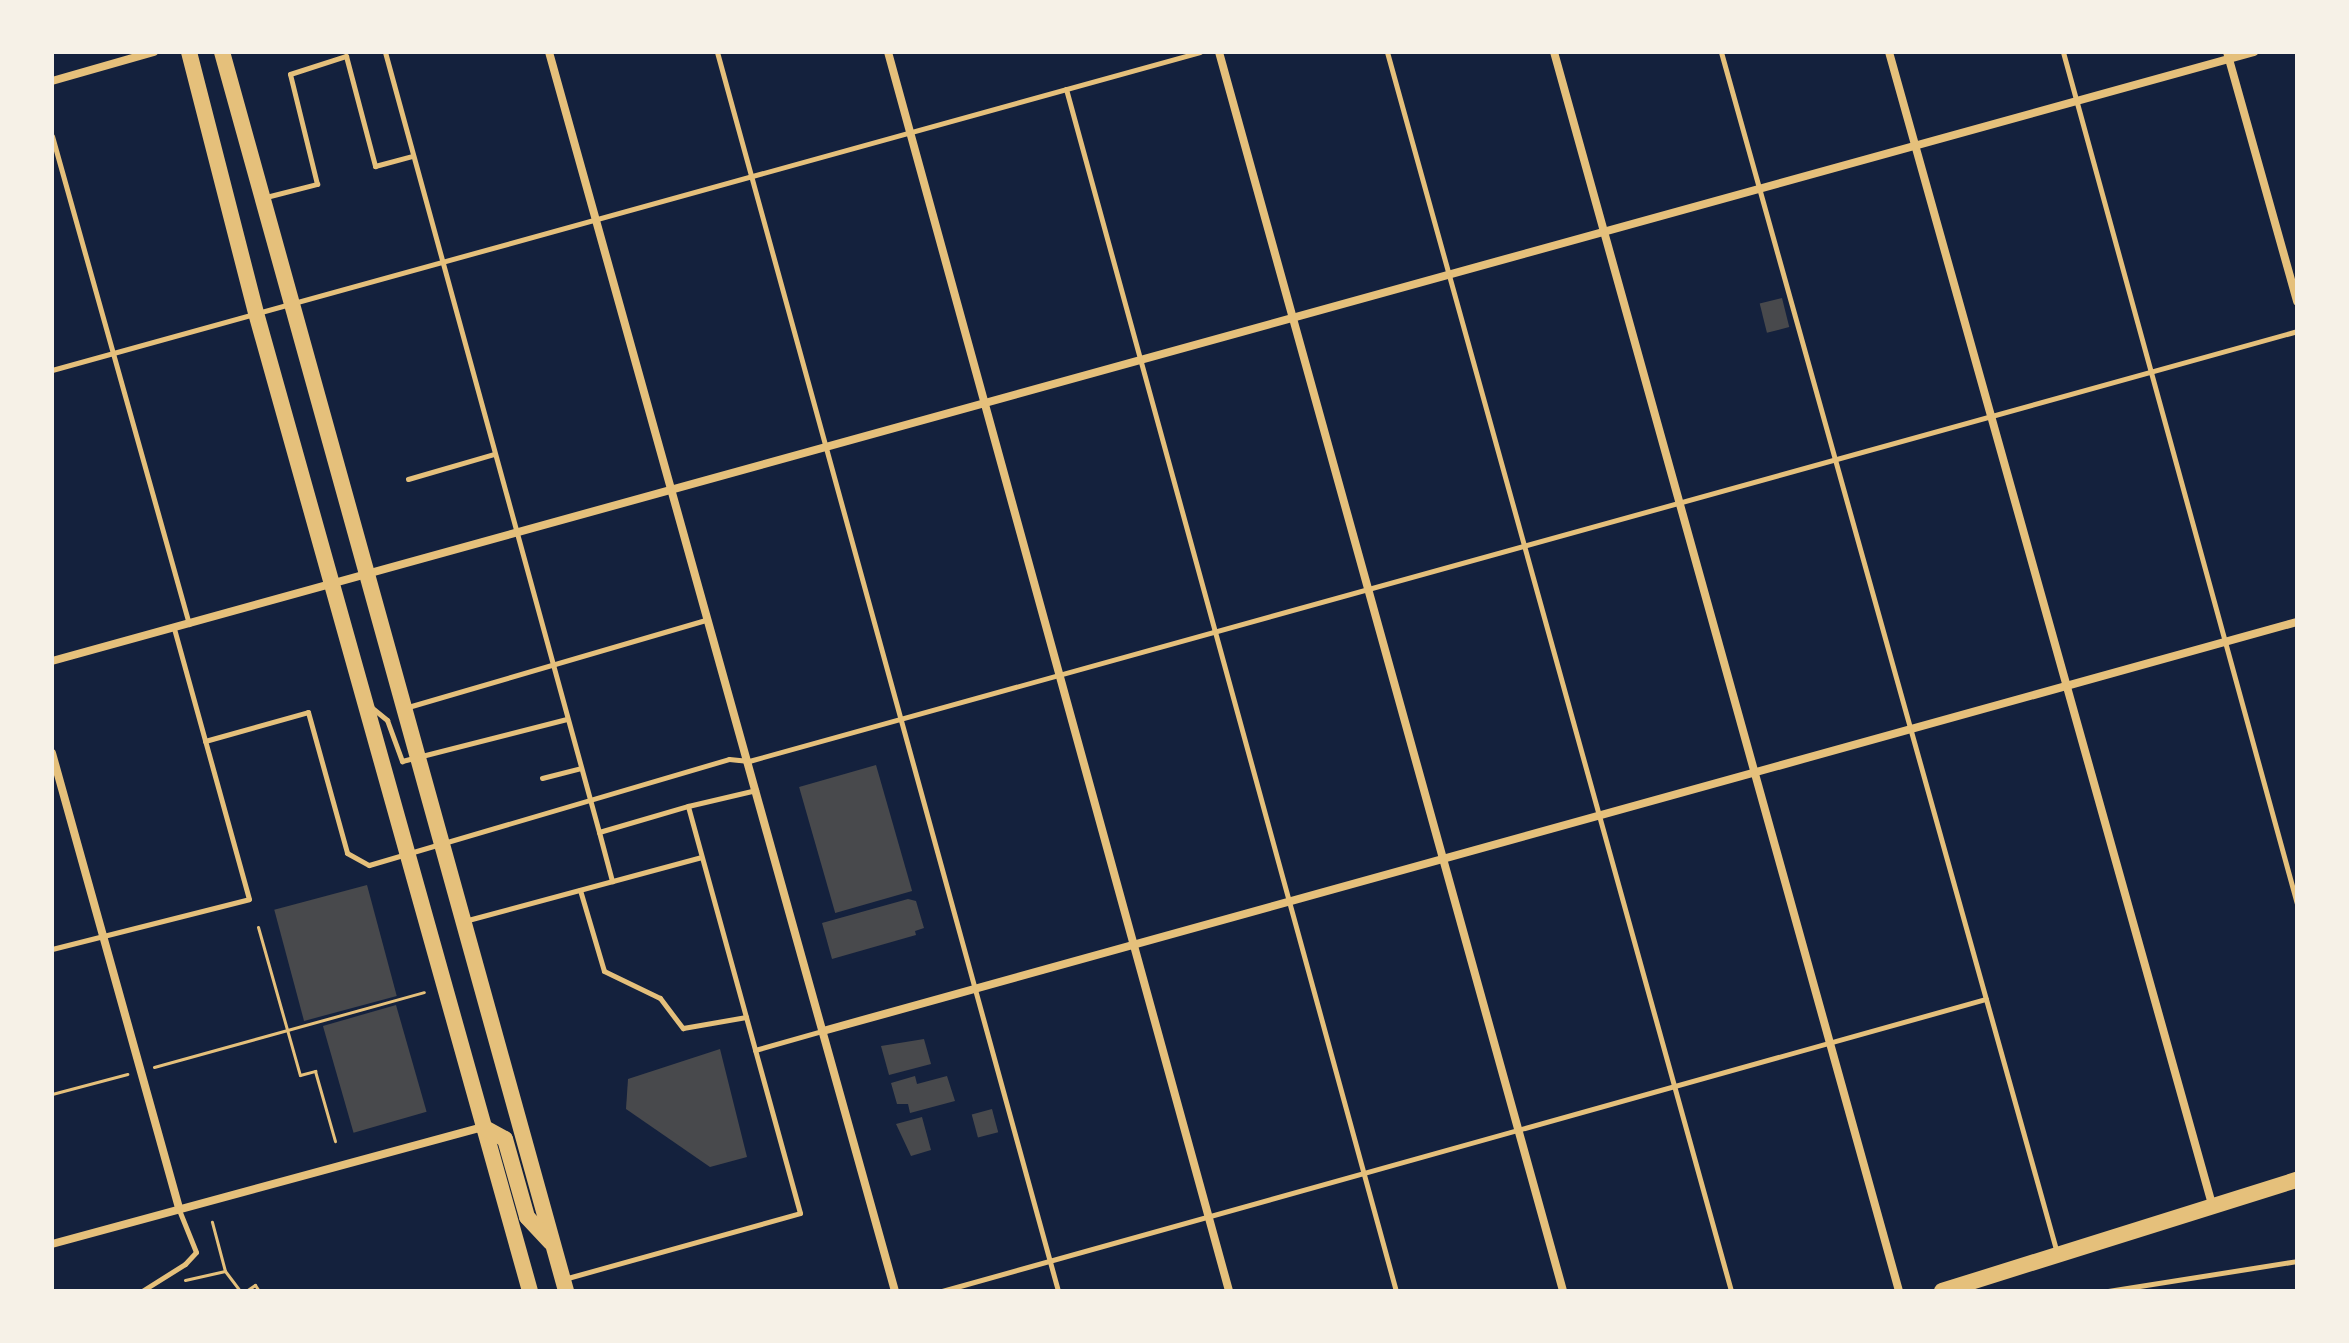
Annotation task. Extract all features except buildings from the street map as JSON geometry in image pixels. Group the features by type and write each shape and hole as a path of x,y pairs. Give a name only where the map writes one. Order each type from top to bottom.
{"main road":[{"path":"189,52 256,313 334,582 407,856 530,1291"},
{"path":"222,52 565,1285"},
{"path":"483,1127 505,1139 527,1217 553,1245"},
{"path":"1942,1291 2058,1258 2212,1204 2297,1180"}],"street":[{"path":"52,81 154,52"},
{"path":"549,52 895,1291"},
{"path":"888,52 907,133 1229,1291"},
{"path":"1219,52 1563,1291"},
{"path":"1554,52 1899,1291"},
{"path":"1889,52 2212,1204"},
{"path":"52,661 1915,145 2077,104 2228,55 2254,52"},
{"path":"2228,55 2297,301"},
{"path":"823,1031 2297,622"},
{"path":"52,753 179,1209"},
{"path":"52,1244 483,1127"}],"lane":[{"path":"385,52 612,881"},
{"path":"717,52 1058,1291"},
{"path":"52,370 1200,52"},
{"path":"1387,52 1731,1291"},
{"path":"1721,52 2058,1258"},
{"path":"2063,52 2297,904"},
{"path":"263,198 317,184 290,74 346,56 375,166 413,156"},
{"path":"1066,89 1217,631 1286,903 1396,1291"},
{"path":"52,136 189,625"},
{"path":"205,741 308,712 347,853 369,865 590,803 729,759 749,761 903,719 1368,587 2297,331"},
{"path":"408,479 494,454"},
{"path":"404,708 706,620"},
{"path":"52,949 249,899 174,629"},
{"path":"367,704 387,720 399,758 417,759 567,719"},
{"path":"542,778 581,768"},
{"path":"599,832 757,789"},
{"path":"565,1285 800,1213 688,806"},
{"path":"463,921 702,857"},
{"path":"580,890 604,971 660,998 683,1028 746,1017"},
{"path":"942,1291 1986,999"},
{"path":"755,1050 823,1031"},
{"path":"142,1291 167,1276 196,1252 179,1209"},
{"path":"2108,1291 2297,1261"}],"path":[{"path":"258,927 300,1075 315,1071 335,1141"},
{"path":"52,1094 424,992"},
{"path":"212,1222 225,1271 240,1291"},
{"path":"167,1276 181,1281 225,1271"},
{"path":"246,1291 255,1285 259,1291"}]}
